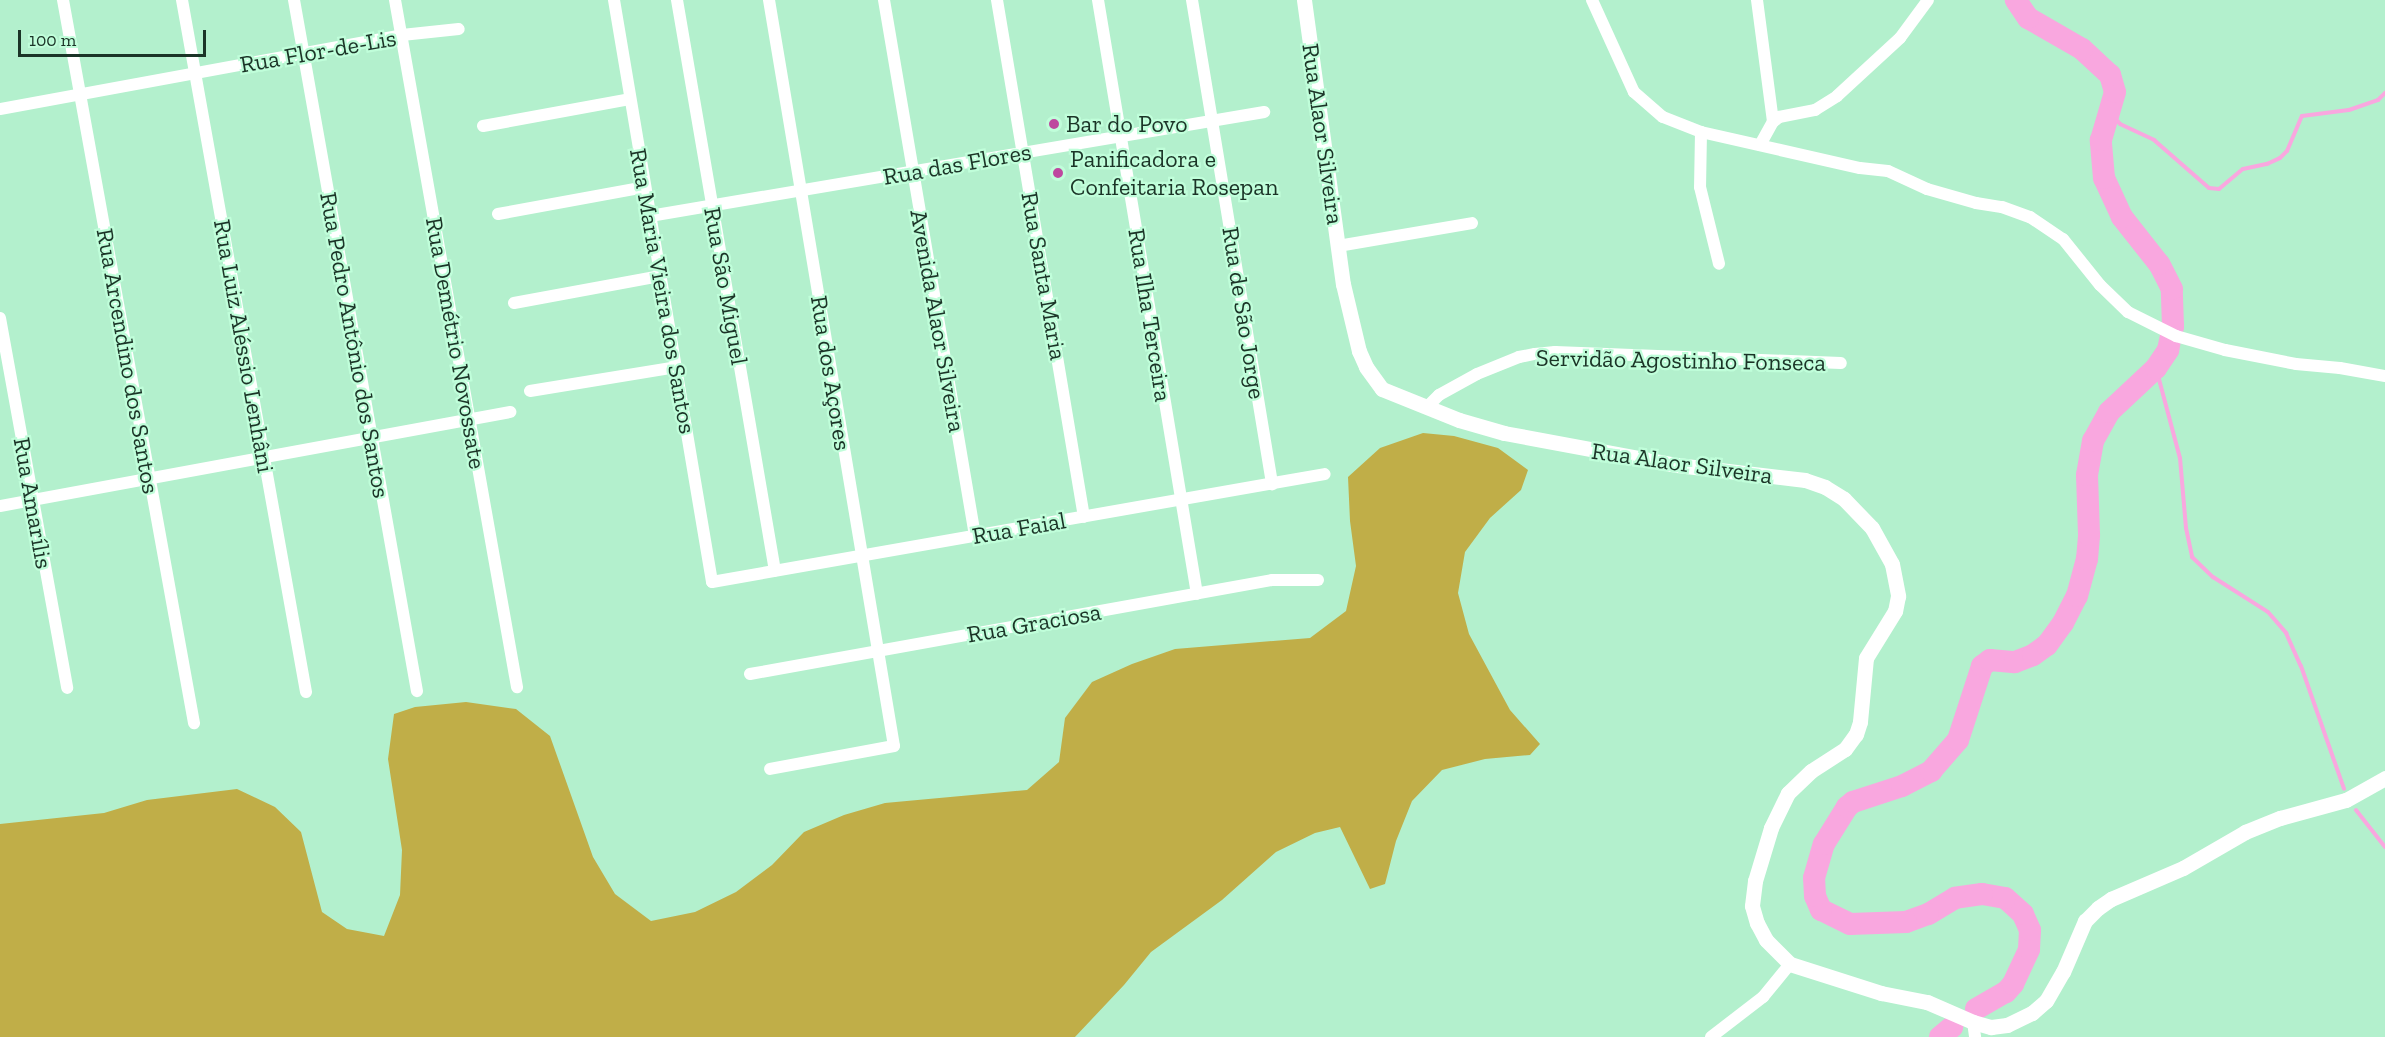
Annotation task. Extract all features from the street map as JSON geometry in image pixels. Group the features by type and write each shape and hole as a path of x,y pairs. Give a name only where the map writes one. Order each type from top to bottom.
{"street":[{"name":"Rua Arcendino dos Santos","path":"63,0 194,723"},
{"name":"Rua Luiz Aléssio Lenhâni","path":"182,0 306,692"},
{"name":"Rua Pedro Antônio dos Santos","path":"294,0 417,691"},
{"name":"Rua Demétrio Novossate","path":"395,0 517,687"},
{"name":"Rua Maria Vieira dos Santos","path":"614,0 712,582"},
{"name":"Rua São Miguel","path":"677,0 775,571"},
{"name":"Rua dos Açores","path":"769,0 894,746 770,769"},
{"name":"Avenida Alaor Silveira","path":"884,0 975,536"},
{"name":"Rua Santa Maria","path":"997,0 1084,517"},
{"name":"Rua Ilha Terceira","path":"1098,0 1197,594"},
{"name":"Rua de São Jorge","path":"1192,0 1272,484"},
{"name":"Rua Alaor Silveira","path":"1304,0 1351,323 1365,367 1382,389 1504,433 1666,463 1805,480 1825,487 1844,500 1872,528 1892,564 1898,596 1895,611 1866,658 1860,722 1856,734 1845,749 1811,771 1788,793 1771,828 1755,881 1752,906 1756,923 1766,940 1790,964"},
{"path":"1592,0 1634,92 1663,117 1701,132 1860,168 1888,171 1927,189 1976,203 2002,207 2030,217 2063,239 2100,285 2128,312 2171,334 2286,362 2385,376"},
{"path":"1757,0 1773,122"},
{"path":"1760,145 1773,122 1779,117 1815,110 1837,96 1900,38 1928,0"},
{"name":"Rua Flor-de-Lis","path":"0,110 402,35 459,29"},
{"path":"483,126 630,99"},
{"name":"Rua das Flores","path":"650,216 1264,112"},
{"path":"1701,132 1700,187 1719,264"},
{"path":"498,214 645,187"},
{"path":"1338,246 1472,223"},
{"path":"514,303 660,276"},
{"name":"Rua Amarílis","path":"0,318 67,688"},
{"name":"Servidão Agostinho Fonseca","path":"1427,407 1439,395 1477,374 1497,365 1535,354 1555,352 1841,363"},
{"path":"530,391 676,367"},
{"path":"0,506 510,412"},
{"name":"Rua Faial","path":"712,582 1325,474"},
{"name":"Rua Graciosa","path":"750,674 1289,578 1318,580"},
{"path":"1712,1037 1763,997 1790,964 1881,993 1927,1002 1974,1030 2007,1025 2032,1013 2046,1001 2063,972 2085,921 2111,899 2183,868 2245,832 2280,818 2346,800 2385,778"}],"shaded area":[{"path":"1423,433 1454,436 1498,448 1528,470 1521,490 1490,518 1465,552 1458,593 1469,634 1510,710 1540,744 1530,755 1485,759 1442,770 1412,801 1396,841 1385,884 1370,889 1340,827 1315,833 1276,852 1222,900 1151,952 1124,985 1075,1037 0,1037 0,824 104,813 147,800 237,789 275,807 301,832 322,912 347,929 384,936 400,895 402,850 388,759 394,714 415,707 466,702 516,709 550,736 593,857 615,894 651,921 695,912 736,892 772,865 804,832 844,815 885,803 1027,790 1059,762 1065,718 1092,682 1132,664 1175,649 1310,638 1346,611 1356,566 1350,521 1348,477 1380,448"}],"waterway":[{"path":"1976,1009 2006,992 2013,984 2029,949 2030,930 2023,914 2005,898 1982,894 1955,898 1928,914 1906,922 1850,924 1821,910 1815,896 1814,878 1824,844 1847,807 1853,802 1902,786 1931,771 1958,740 1982,666 1990,660 2015,662 2033,655 2047,645 2063,623 2077,596 2087,559 2089,535 2087,475 2093,441 2109,412 2156,368 2168,350 2173,326 2172,289 2159,264 2122,217 2104,178 2101,140 2115,92 2110,75 2082,49 2028,18 2016,0"},
{"path":"2110,107 2112,115 2120,124 2154,140 2209,188 2219,189 2243,169 2267,164 2280,158 2287,151 2302,116 2349,110 2378,100 2385,93"},
{"path":"2156,368 2180,458 2186,528 2192,557 2213,577 2268,612 2286,633 2301,666 2344,789"},
{"path":"2356,810 2385,847"},
{"path":"1940,1037 1952,1027"}],"place":[{"name":"Bar do Povo","path":"1054,124"},
{"name":"Panificadora e Confeitaria Rosepan","path":"1058,173"}]}
